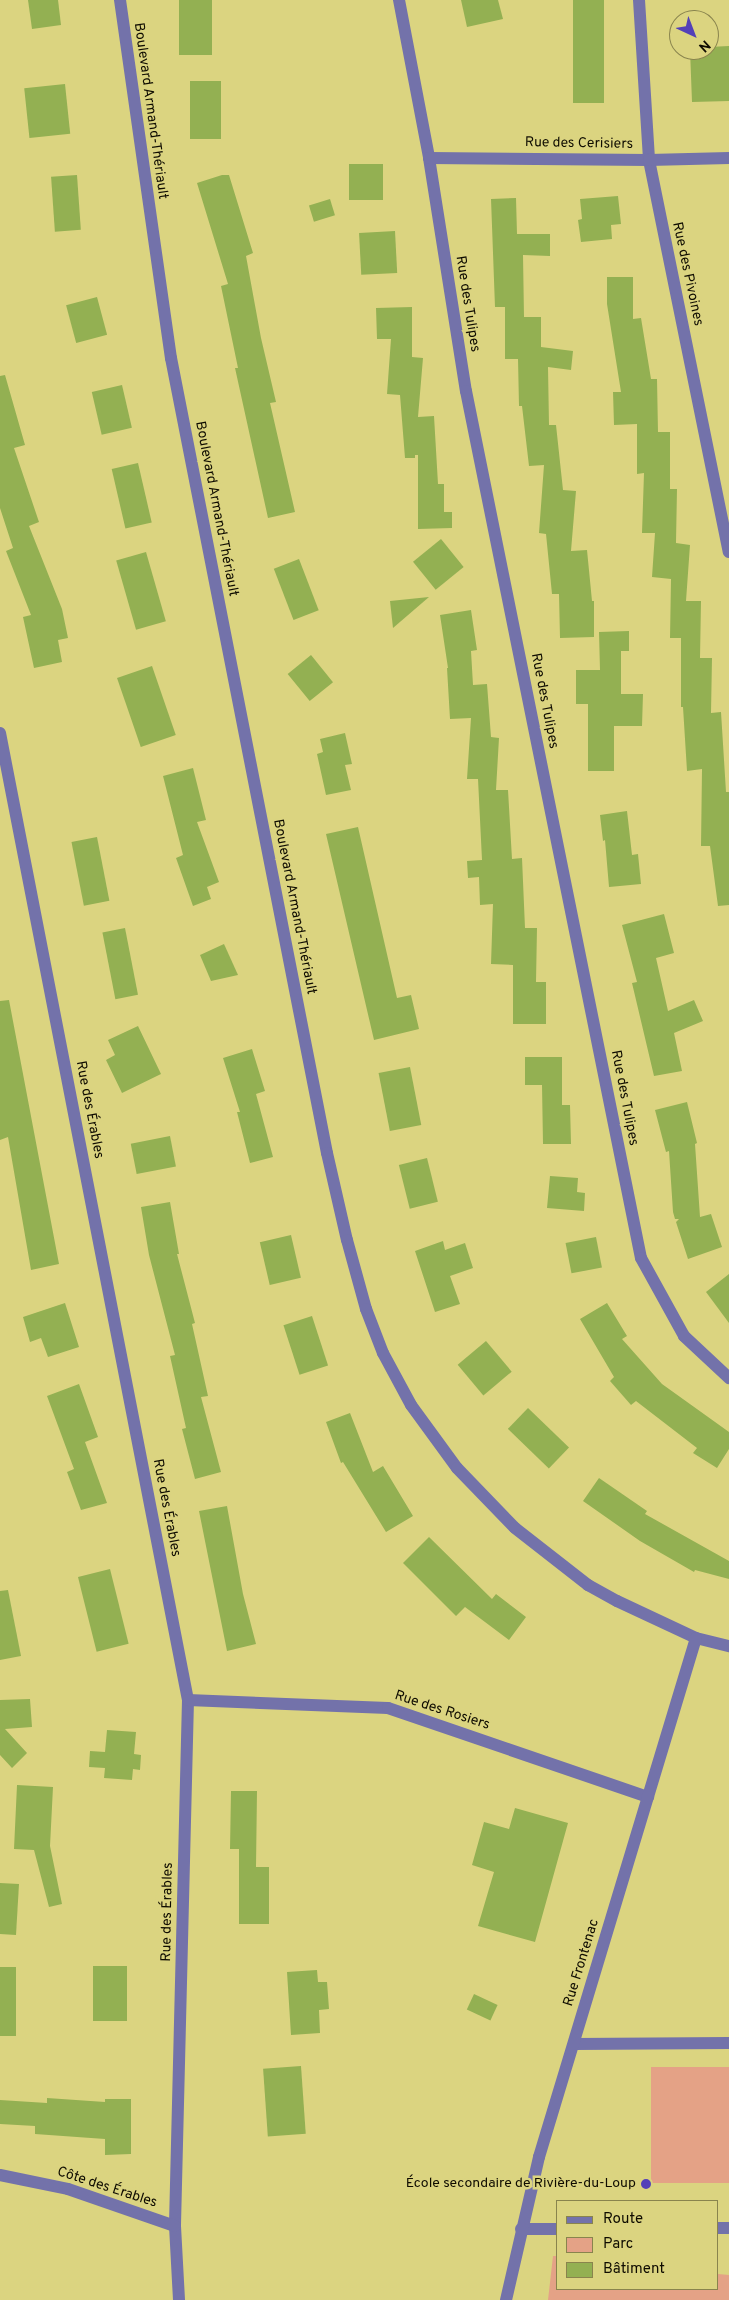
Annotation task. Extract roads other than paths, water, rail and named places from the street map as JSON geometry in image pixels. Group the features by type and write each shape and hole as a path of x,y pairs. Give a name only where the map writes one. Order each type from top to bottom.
{"street":[{"name":"Boulevard Armand-Thériault","path":"120,0 171,358 327,1153 347,1240 366,1309 383,1353 411,1405 440,1448 483,1497 546,1554 588,1585 653,1620 696,1638 729,1646"},
{"name":"Rue des Tulipes","path":"399,0 429,158 468,401 641,1258 684,1336 729,1378"},
{"name":"Rue des Pivoines","path":"639,0 649,160 729,552"},
{"name":"Rue des Cerisiers","path":"429,158 649,160 729,158"},
{"name":"Rue des Érables","path":"0,733 188,1700 175,2226 179,2300"},
{"name":"Rue Frontenac","path":"506,2300 539,2158 696,1638"},
{"name":"Rue des Rosiers","path":"188,1700 388,1708 648,1797"},
{"path":"574,2044 729,2043"},
{"name":"Côte des Érables","path":"0,2175 68,2189 175,2226"},
{"path":"521,2229 556,2229"}],"place":[{"name":"École secondaire de Rivière-du-Loup","path":"646,2184"}]}
